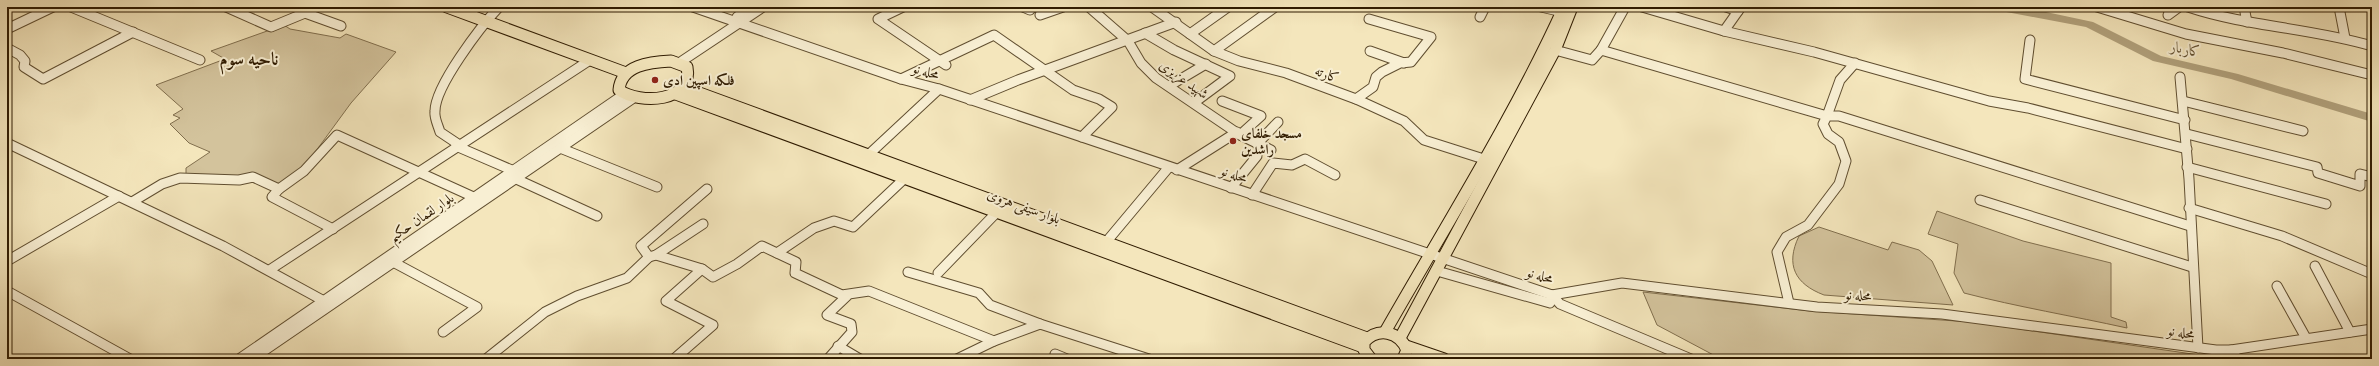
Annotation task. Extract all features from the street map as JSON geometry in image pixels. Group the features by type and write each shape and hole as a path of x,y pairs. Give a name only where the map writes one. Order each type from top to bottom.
{"main road":[{"path":"447,7 488,19 629,71"},
{"path":"464,7 488,19 590,60 629,71"},
{"path":"1385,332 1430,254 1489,161 1555,50 1567,10"},
{"path":"1403,342 1489,161 1549,40 1567,10"},
{"path":"656,61 679,63 686,67 690,73 689,80 678,90 652,100 624,97 619,90 618,85 629,71 656,61"},
{"name":"بلوار سیفی هروی","path":"678,90 1365,342"},
{"name":"بلوار سیفی هروی","path":"865,158 905,178 997,212 1103,246"},
{"path":"1371,359 1366,354 1365,342 1372,335 1385,332 1403,342 1444,359"},
{"path":"1403,342 1407,350 1404,359"}],"street":[{"path":"7,29 53,7"},
{"path":"71,7 200,60"},
{"path":"226,7 271,27 305,13 341,26"},
{"path":"499,7 488,19 451,73 434,109 440,132 457,145 597,216"},
{"name":"محله نو","path":"693,7 1552,295 1622,283 1789,304 1942,314 2198,348 2230,350 2372,329"},
{"path":"738,22 737,16 751,7"},
{"path":"679,63 738,22 744,20 763,7"},
{"path":"903,7 878,19 946,66"},
{"path":"1040,15 1063,7"},
{"name":"شهید عزیزی","path":"1089,7 1128,41 1141,63 1156,78 1195,102 1239,134 1271,150"},
{"name":"کارته","path":"1152,7 1176,22 1214,51 1239,61 1286,73 1356,99 1404,121 1424,140 1489,161"},
{"path":"1190,34 1228,7"},
{"path":"1214,51 1275,7"},
{"path":"1480,16 1485,7"},
{"path":"1541,7 1567,10"},
{"path":"1555,50 1594,60 1625,7"},
{"path":"1642,7 1724,31 1814,52 1989,101 2028,108 2187,150"},
{"path":"1724,31 1740,9 1726,7"},
{"path":"2097,7 2186,34 2283,53 2372,75"},
{"path":"2168,15 2179,7"},
{"path":"2188,7 2212,16 2315,31 2372,46"},
{"path":"2244,7 2247,22"},
{"path":"2339,7 2345,38"},
{"path":"1356,99 1373,87 1376,77 1382,72 1400,64 1411,62 1431,37 1369,19"},
{"path":"970,100 1045,70 1128,41 1176,22"},
{"path":"7,48 20,55 25,62 24,66 43,79 133,32"},
{"path":"1145,33 1174,50 1230,76 1195,102"},
{"path":"901,78 937,60 994,35 1073,90 1099,99 1112,107 1082,137"},
{"path":"2030,40 2025,79 2185,120"},
{"path":"1601,50 1827,116 1839,116 2190,226"},
{"path":"1370,52 1405,63"},
{"path":"271,269 457,145 590,60"},
{"path":"1789,304 1777,252 1786,237 1808,225 1839,184 1846,161 1839,142 1828,134 1823,124 1840,80 1855,63"},
{"path":"1169,86 1206,64"},
{"path":"2364,72 2372,67"},
{"path":"2180,77 2187,134 2189,208 2198,348"},
{"path":"865,158 940,89"},
{"name":"بلوار لقمان حکیم","path":"514,174 560,148 624,97"},
{"name":"بلوار لقمان حکیم","path":"239,359 478,199 624,97"},
{"path":"1103,246 1173,168 1239,134 1261,116 1222,101"},
{"path":"2183,101 2303,130"},
{"path":"1257,144 1278,122"},
{"path":"2187,134 2317,167 2318,173 2360,186 2360,174 2372,177"},
{"path":"333,229 272,196 279,189 304,171 333,138 341,135 417,172 478,199"},
{"path":"7,143 48,159 119,196 271,269 324,301"},
{"path":"560,148 657,187"},
{"path":"1231,188 1257,156"},
{"path":"1252,195 1273,163 1292,165 1305,159 1335,175"},
{"path":"2187,167 2326,204"},
{"path":"132,202 162,184 180,178 239,180 253,177 279,189"},
{"path":"777,253 814,228 834,221 853,227 905,178"},
{"path":"707,189 641,246 653,256 702,269 713,277 737,264 762,246 796,262 795,273 847,296"},
{"path":"7,261 119,196"},
{"name":"بلوار لقمان حکیم","path":"252,359 393,262 478,199"},
{"path":"1980,200 2192,266"},
{"path":"2189,208 2248,224 2310,245 2372,274"},
{"path":"938,273 997,212"},
{"path":"486,359 545,312 577,296 627,278 653,256 703,224"},
{"path":"393,262 477,307 443,332"},
{"path":"2315,266 2350,332"},
{"path":"674,359 713,325 666,301 702,269"},
{"path":"1437,271 1550,302 1552,295"},
{"path":"908,272 979,294 990,305 1040,324 1149,359"},
{"path":"2277,286 2306,338"},
{"path":"7,291 130,359"},
{"path":"828,359 838,346 848,339 852,332 851,324 827,315 847,296 869,291 994,341"},
{"path":"1552,295 1560,304 1691,359"},
{"path":"957,359 994,341 1040,324"},
{"path":"838,346 860,359"},
{"path":"2230,350 2238,359"},
{"path":"1055,354 1067,359"}],"shaded area":[{"path":"284,25 290,29 340,38 346,34 396,52 351,103 302,170 278,185 241,177 186,174 186,168 210,152 189,143 170,124 180,118 173,115 183,109 156,85 225,59 211,51"},
{"path":"1937,211 2023,241 2111,263 2111,317 2126,322 2127,328 1964,293 1954,273 1958,244 1928,234"},
{"path":"1819,227 1888,250 1892,242 1919,250 1932,261 1953,305 1824,295 1814,290 1806,285 1795,272 1793,256 1799,236"},
{"path":"1643,292 1810,311 1971,322 2227,359 1721,359 1657,325"}],"waterway":[{"name":"کاربار","path":"1344,7 1404,9 1419,7"},
{"name":"کاربار","path":"1996,7 2016,9 2089,24 2157,59 2234,76 2372,118"}],"place":[{"name":"فلکه اسپین ادی","path":"655,80"},
{"name":"مسجد خلفای راشدین","path":"1233,141"}],"district":[{"name":"ناحیه سوم","path":"249,59"}]}
